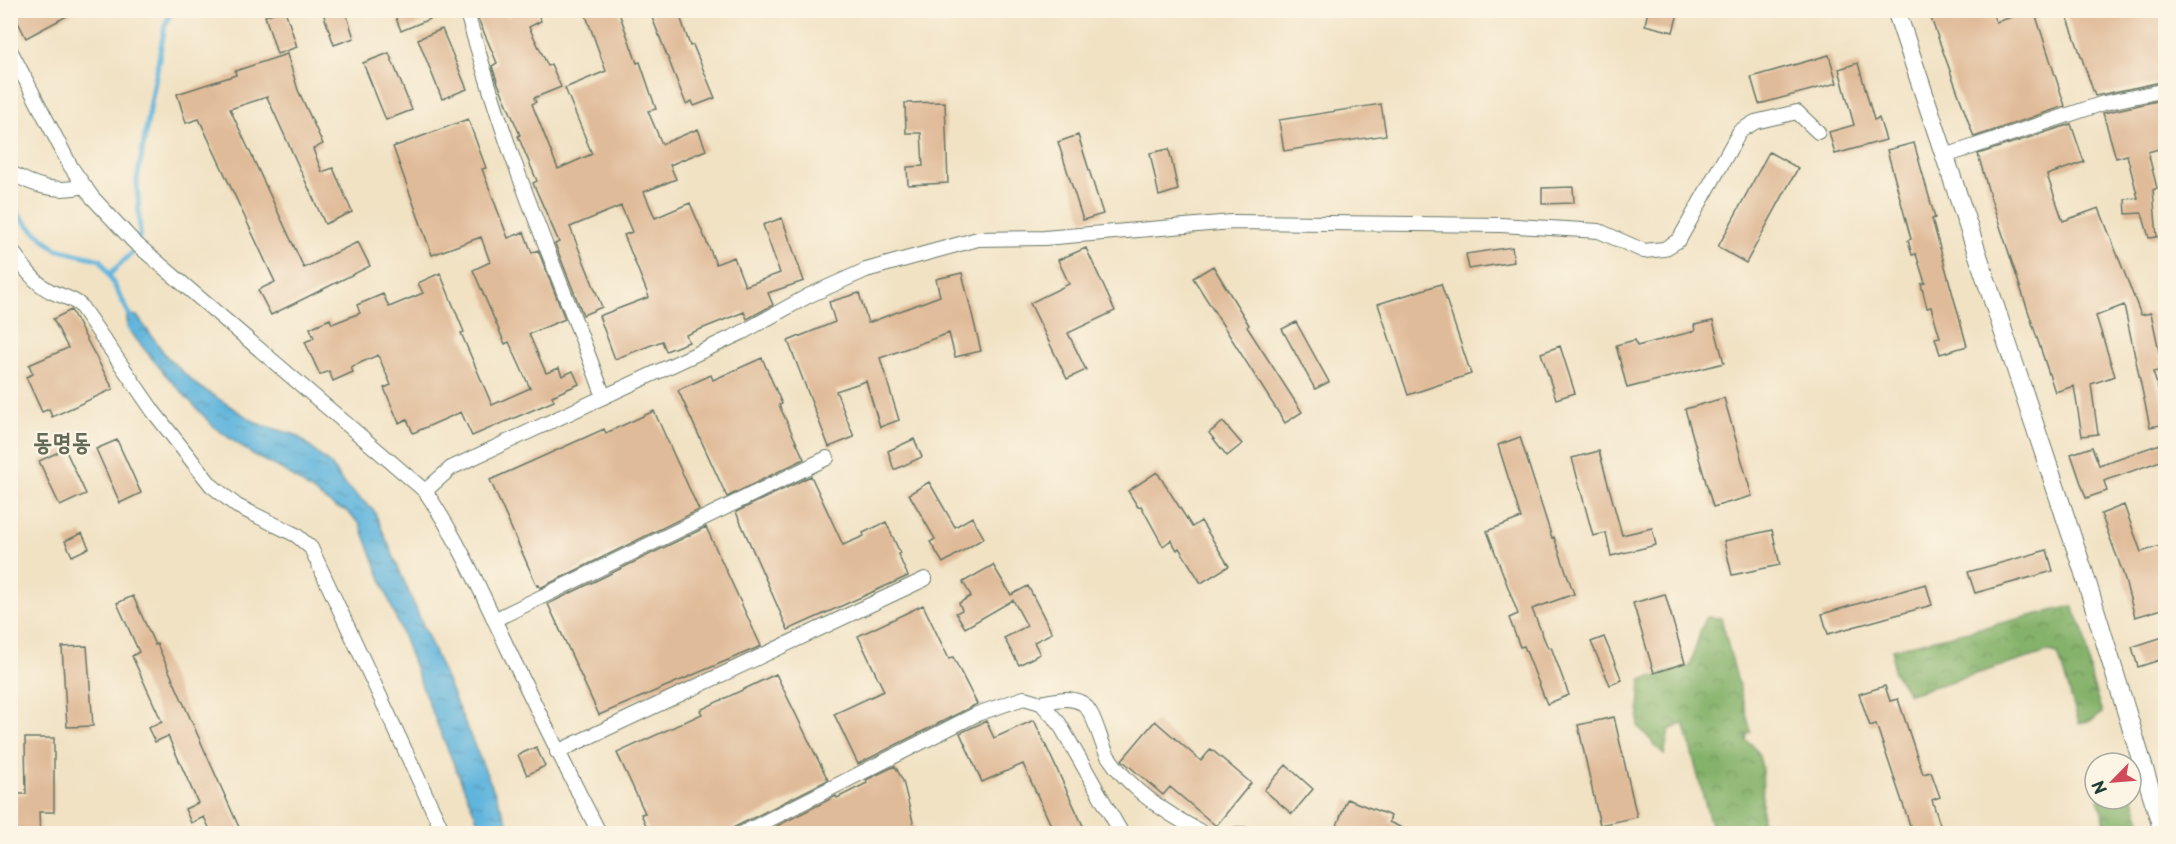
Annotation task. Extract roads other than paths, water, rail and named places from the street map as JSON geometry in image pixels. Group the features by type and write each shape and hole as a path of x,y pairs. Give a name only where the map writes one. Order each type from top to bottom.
{"street":[{"path":"466,10 515,165 604,397"},
{"path":"1896,10 2084,570 2164,834"},
{"path":"10,50 71,167 137,244 425,492 442,516 495,620 557,752 600,834"},
{"path":"1946,156 2104,103 2166,90"},
{"path":"425,492 451,468 741,333 808,296 866,270 978,239 1044,238 1232,222 1501,225 1599,231 1644,251 1664,249 1679,240 1740,131 1755,122 1797,112 1818,132"},
{"path":"10,172 51,190 85,186"},
{"path":"10,248 30,274 48,290 72,299 80,305 153,411 211,485 237,506 296,535 311,548 444,834"},
{"path":"495,620 827,458"},
{"path":"557,752 925,579"},
{"path":"741,834 977,714 1024,699 1041,703 1067,698 1084,704 1108,756 1134,786 1180,821 1205,834"},
{"path":"1041,703 1059,723 1122,834"},
{"path":"1236,834 1244,834"}],"water":[{"path":"127,314 137,316 167,357 198,386 258,424 296,435 332,466 343,483 374,511 512,833 483,833 430,707 360,524 345,510 335,507 283,470 255,456 214,427 164,373 127,328"}],"waterway":[{"path":"109,275 134,251 140,234 137,180 165,25 172,10"},
{"path":"10,206 56,249 101,260 132,319"}],"district":[{"name":"동명동","path":"62,442"}]}
